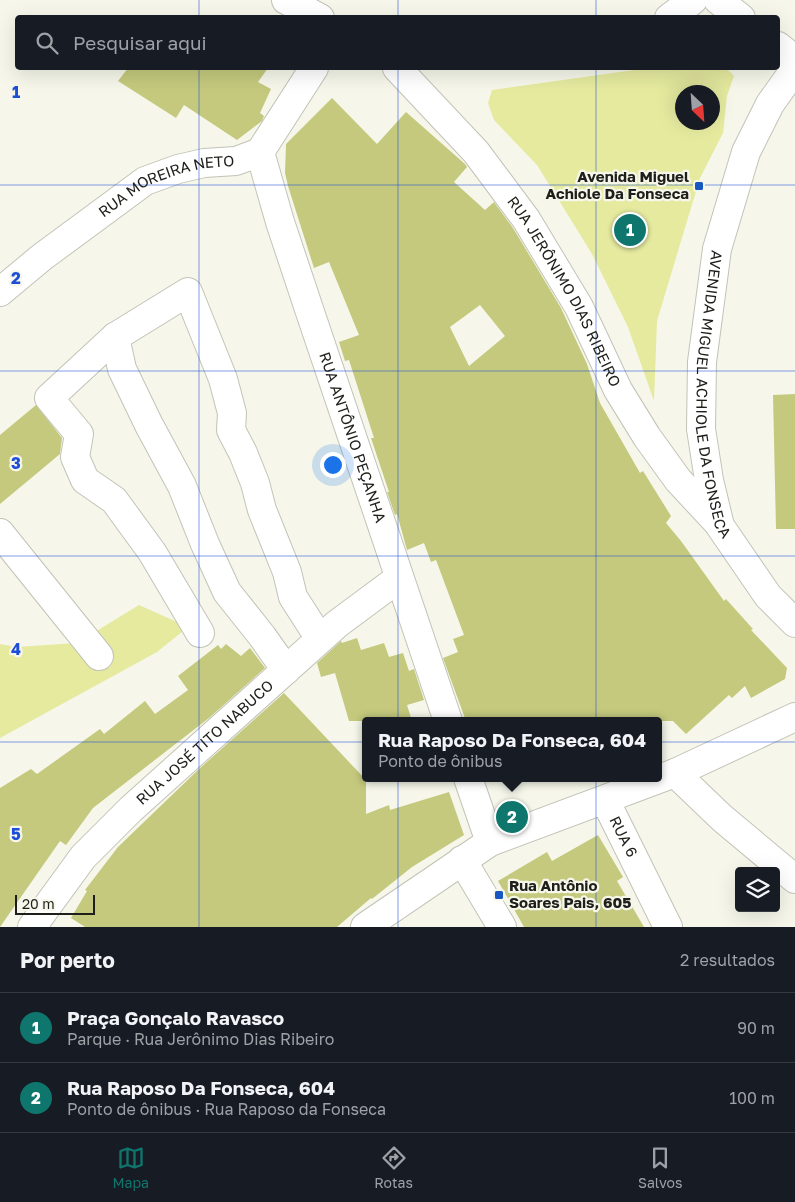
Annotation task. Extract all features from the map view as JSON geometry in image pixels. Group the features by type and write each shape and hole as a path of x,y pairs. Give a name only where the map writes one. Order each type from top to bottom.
{"street":[{"path":"286,0 314,15"},
{"path":"673,15 693,0"},
{"path":"718,0 737,15"},
{"path":"780,48 795,60"},
{"name":"AVENIDA MIGUEL ACHIOLE DA FONSECA","path":"795,69 770,104 746,152 717,249 702,362 701,429 709,480 720,526 768,596 795,623"},
{"path":"260,152 313,70"},
{"name":"RUA JERÔNIMO DIAS RIBEIRO","path":"398,70 476,152 526,219 579,307 618,390 647,437 678,480 720,526"},
{"name":"RUA MOREIRA NETO","path":"0,292 42,257 145,181 178,169 204,163 236,161 260,152"},
{"name":"RUA ANTÔNIO PEÇANHA","path":"260,152 280,222 447,717"},
{"path":"200,633 152,552 114,500 85,480 75,457 79,434 49,398 115,337 188,292 222,379 232,413 231,430 244,453 262,510 287,572 293,597 320,639"},
{"path":"115,337 122,369 149,425 182,486 227,592 286,670"},
{"path":"0,533 99,656"},
{"name":"RUA JOSÉ TITO NABUCO","path":"32,927 84,857 131,809 337,624 400,578"},
{"path":"662,777 795,717"},
{"path":"675,772 722,818 795,879"},
{"path":"469,782 490,842"},
{"path":"365,927 490,842 650,782"},
{"name":"RUA 6","path":"605,800 668,927"},
{"path":"462,860 502,927"}],"green space":[{"path":"634,70 728,70 734,76 727,96 723,133 700,178 657,321 654,401 628,327 592,254 537,165 494,120 488,103 492,90"},
{"path":"139,605 188,627 157,652 0,738 0,644 16,647 77,643"}],"building":[{"path":"126,70 267,70 258,82 271,89 260,113 264,116 262,121 237,140 184,105 176,118 118,81"},
{"path":"332,98 377,144 406,112 465,164 467,167 454,182 485,210 494,202 513,228 561,308 587,364 600,403 640,473 643,471 671,516 666,523 724,601 726,599 753,629 751,630 787,668 785,679 751,698 745,686 732,698 729,695 686,734 673,721 662,721 662,717 465,717 443,658 458,652 453,639 464,635 436,560 431,562 424,543 407,550 397,514 395,515 387,492 389,492 371,438 374,438 349,360 345,361 339,342 359,335 329,262 314,268 285,173 286,144","holes":["480,305 505,336 469,366 450,327"]},
{"path":"795,394 795,529 776,529 773,395"},
{"path":"36,405 62,438 60,454 0,504 0,435"},
{"path":"357,638 361,650 384,643 389,657 403,653 409,671 414,669 424,700 407,705 411,717 362,717 362,721 349,721 335,673 321,677 317,663 341,641 342,643"},
{"path":"226,644 241,656 250,648 265,668 209,718 93,808 66,845 60,841 0,927 0,788 31,769 37,774 100,729 104,734 145,701 155,714 188,690 178,676 218,645 221,649"},
{"path":"284,693 362,776 362,782 366,782 366,814 389,805 390,810 449,792 464,835 412,867 337,927 85,927 71,918 87,891 85,890 118,847 199,769"},
{"path":"598,835 623,877 617,881 644,927 524,927 498,881 547,852 552,861"}],"place":[{"name":"Avenida Miguel Achiole Da Fonseca","path":"699,186"},
{"name":"Praça Gonçalo Ravasco","path":"630,230"},
{"name":"Rua Raposo Da Fonseca, 604","path":"512,817"},
{"name":"Rua Antônio Soares Pais, 605","path":"499,895"}]}
